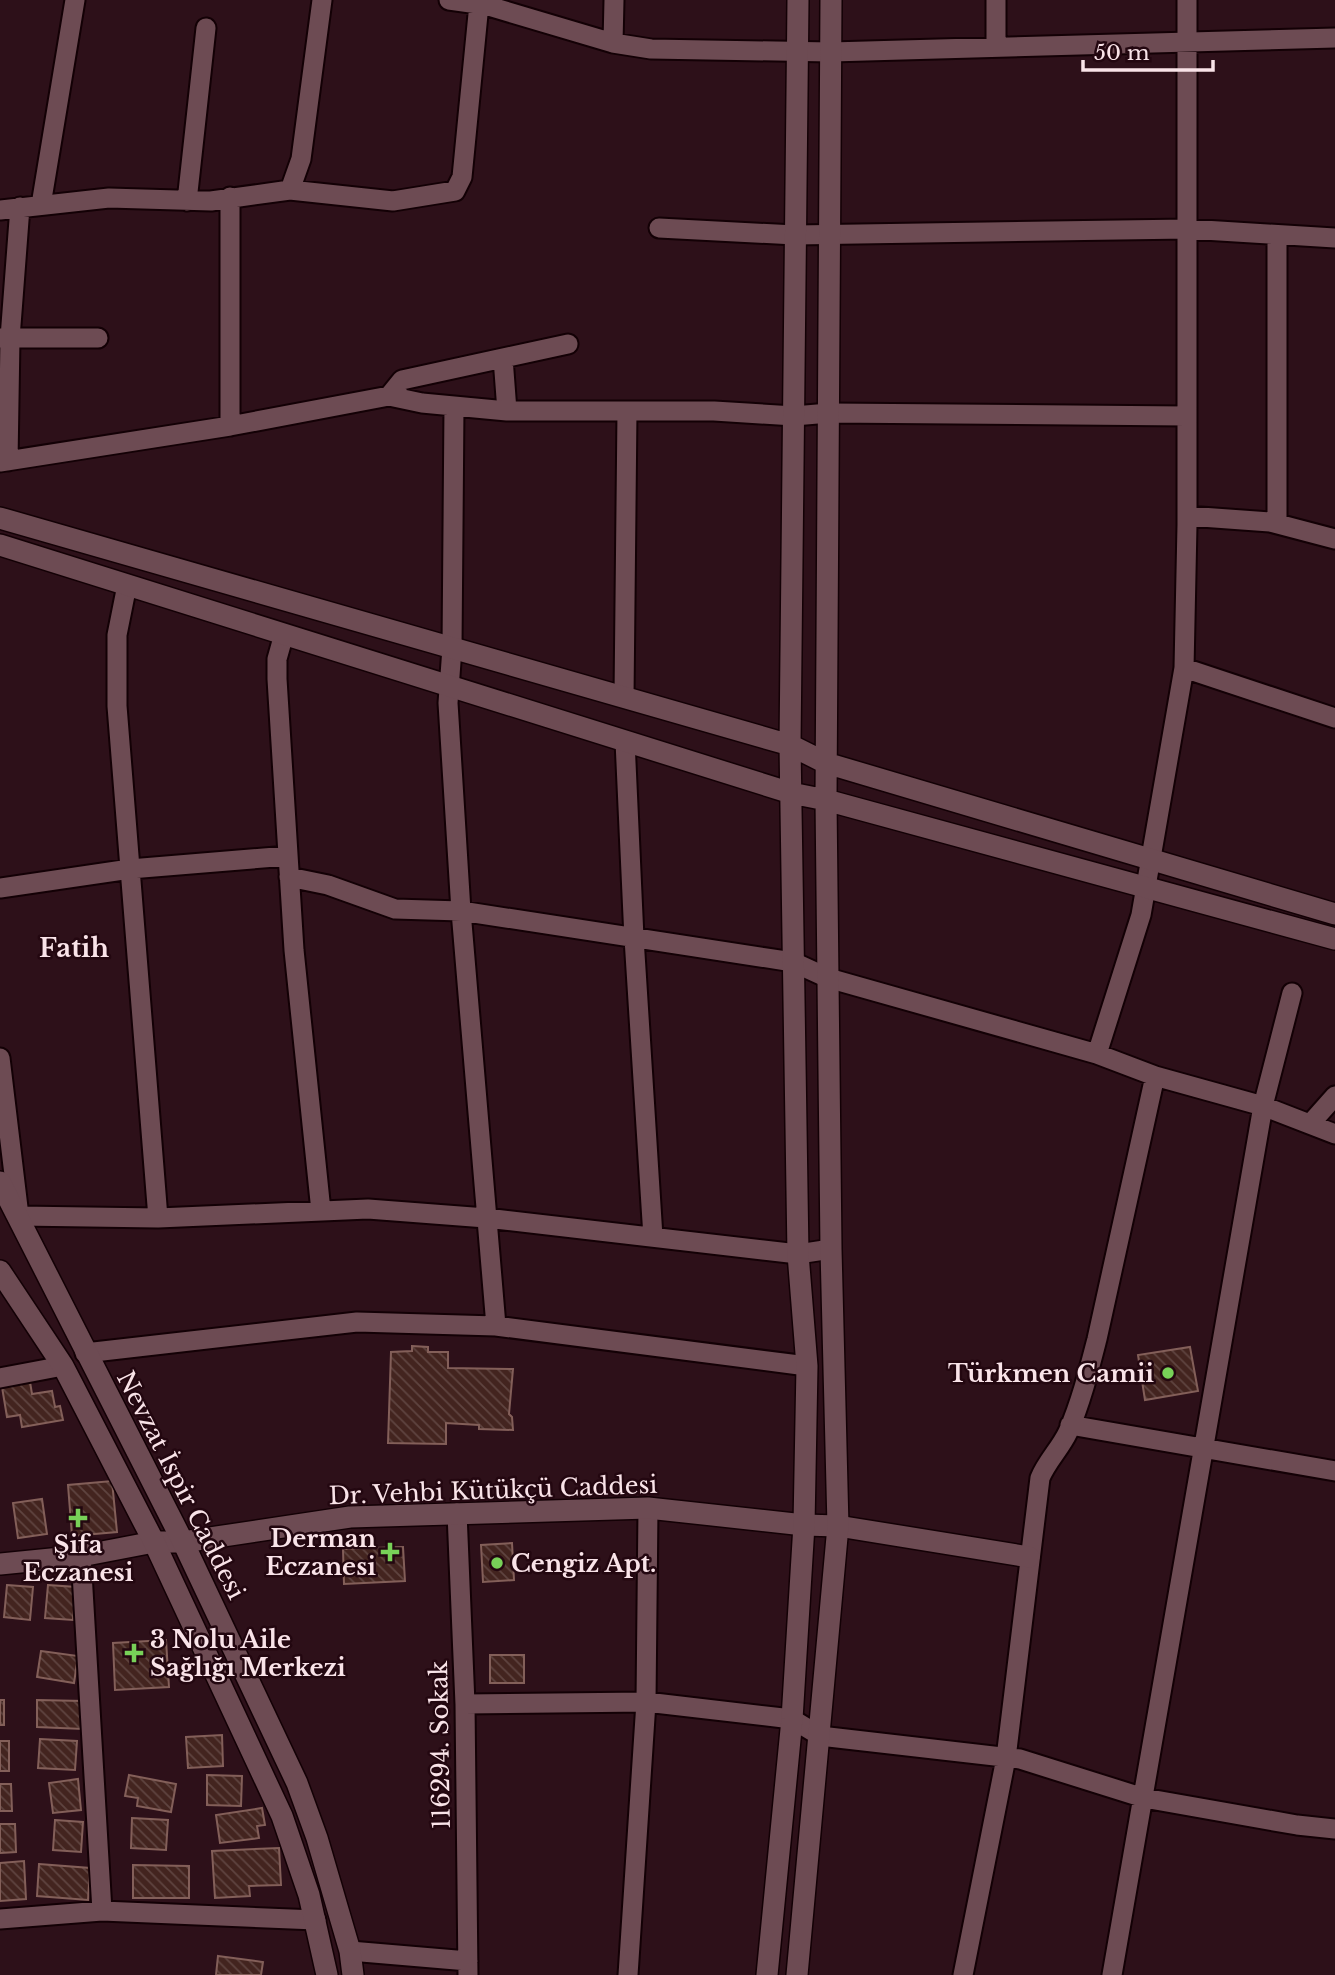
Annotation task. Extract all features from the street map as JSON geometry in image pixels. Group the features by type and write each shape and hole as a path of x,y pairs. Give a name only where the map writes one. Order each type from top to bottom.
{"main road":[{"path":"767,1975 792,1719 804,1525 807,1366 797,1254 790,745 798,0"},
{"path":"797,1975 838,1526 831,1249 826,800 831,0"},
{"path":"0,519 790,745 826,763 1335,914"},
{"path":"0,545 791,793 826,800 1335,939"},
{"name":"Nevzat İspir Caddesi","path":"0,1182 183,1542 296,1783 317,1838 350,1951 353,1975"},
{"name":"Nevzat İspir Caddesi","path":"0,1271 63,1366 154,1542 282,1816 316,1920 327,1975"},
{"name":"Dr. Vehbi Kütükçü Caddesi","path":"0,1564 81,1556 154,1542 183,1542 350,1517 648,1508 804,1525 838,1526 1029,1557"}],"street":[{"path":"41,205 75,0"},
{"path":"290,190 301,159 322,0"},
{"path":"449,0 483,3 614,43 651,49 831,52 1335,38"},
{"path":"614,0 614,43"},
{"path":"996,0 996,47"},
{"path":"1097,1054 1140,915 1152,860 1184,668 1187,516 1187,0"},
{"path":"0,210 109,198 211,201 290,190 393,201 456,191 462,177 483,3"},
{"path":"187,201 206,28"},
{"path":"230,197 230,426"},
{"path":"20,207 5,338 4,462 230,426 389,396 422,403 508,411 714,411 794,416 829,413 1186,416"},
{"path":"659,228 795,235 1186,229 1335,238"},
{"path":"1276,234 1278,523"},
{"path":"5,338 98,338"},
{"path":"389,396 402,380 568,344"},
{"path":"503,358 508,411"},
{"path":"454,406 452,648 448,703 461,911 496,1326"},
{"path":"624,697 627,411"},
{"path":"1187,516 1278,523 1335,539"},
{"path":"127,585 117,635 117,706 158,1218"},
{"path":"284,634 277,669 289,877 321,1210"},
{"path":"1184,668 1335,718"},
{"path":"625,741 634,938 653,1237"},
{"path":"0,888 130,869 288,856"},
{"path":"289,877 328,885 394,909 461,911 793,962 828,978 1097,1054 1155,1076 1263,1106 1335,1134"},
{"path":"1112,1975 1263,1106 1292,993"},
{"path":"0,1058 19,1216 158,1218 368,1209 486,1218 797,1254 831,1249"},
{"path":"963,1975 1006,1758 1040,1478 1047,1462 1066,1435 1097,1339 1155,1076"},
{"path":"1311,1123 1335,1096"},
{"path":"85,1353 357,1322 496,1326 807,1366"},
{"path":"0,1378 63,1366"},
{"path":"1070,1425 1335,1471"},
{"path":"628,1975 646,1702 648,1508"},
{"name":"116294. Sokak","path":"457,1513 465,1704 468,1968"},
{"path":"81,1556 102,1911"},
{"path":"465,1704 646,1702 792,1719 820,1736 1020,1759 1143,1798 1297,1825 1335,1829"},
{"path":"0,1919 102,1911 316,1920"},
{"path":"350,1951 468,1968"}],"building":[{"path":"412,1346 428,1347 428,1352 448,1352 448,1368 513,1369 509,1414 512,1417 513,1430 479,1429 479,1425 446,1423 446,1444 388,1443 391,1352 412,1351"},
{"name":"Türkmen Camii","path":"1190,1347 1198,1391 1145,1400 1138,1355"},
{"path":"30,1382 32,1394 52,1391 55,1407 60,1406 63,1420 22,1427 20,1415 7,1417 2,1387"},
{"path":"112,1481 117,1532 72,1536 68,1485"},
{"path":"42,1499 47,1534 18,1538 13,1503"},
{"name":"Cengiz Apt.","path":"512,1543 514,1580 483,1582 481,1545"},
{"path":"403,1547 405,1581 344,1584 343,1549"},
{"path":"7,1585 33,1587 30,1620 4,1617"},
{"path":"48,1585 76,1587 73,1620 45,1618"},
{"path":"166,1640 169,1687 115,1690 113,1643"},
{"path":"41,1651 78,1656 74,1683 37,1677"},
{"path":"490,1655 524,1655 524,1683 490,1683"},
{"path":"0,1700 4,1700 4,1725 0,1725"},
{"path":"37,1700 84,1701 83,1729 37,1727"},
{"path":"222,1735 223,1766 188,1768 186,1737"},
{"path":"40,1739 77,1741 75,1770 38,1768"},
{"path":"0,1741 9,1741 9,1771 0,1771"},
{"path":"129,1775 176,1784 171,1812 137,1806 138,1798 125,1796"},
{"path":"207,1775 242,1776 241,1806 207,1805"},
{"path":"78,1779 81,1810 53,1813 49,1783"},
{"path":"0,1784 11,1784 12,1811 0,1811"},
{"path":"262,1808 265,1825 257,1826 259,1838 220,1843 216,1815"},
{"path":"132,1818 168,1820 166,1850 131,1848"},
{"path":"55,1820 83,1822 81,1852 53,1850"},
{"path":"0,1824 15,1824 16,1852 0,1853"},
{"path":"279,1848 281,1885 249,1886 250,1896 215,1898 212,1851"},
{"path":"24,1861 26,1899 0,1901 0,1863"},
{"path":"39,1864 90,1868 88,1900 37,1896"},
{"path":"133,1865 189,1866 189,1898 133,1898"},
{"path":"218,1956 263,1962 261,1975 216,1975"}],"place":[{"name":"Türkmen Camii","path":"1168,1373"},
{"name":"Şifa Eczanesi","path":"78,1518"},
{"name":"Derman Eczanesi","path":"390,1552"},
{"name":"Cengiz Apt.","path":"497,1563"},
{"name":"3 Nolu Aile Sağlığı Merkezi","path":"134,1653"}],"district":[{"name":"Fatih","path":"74,948"}]}
